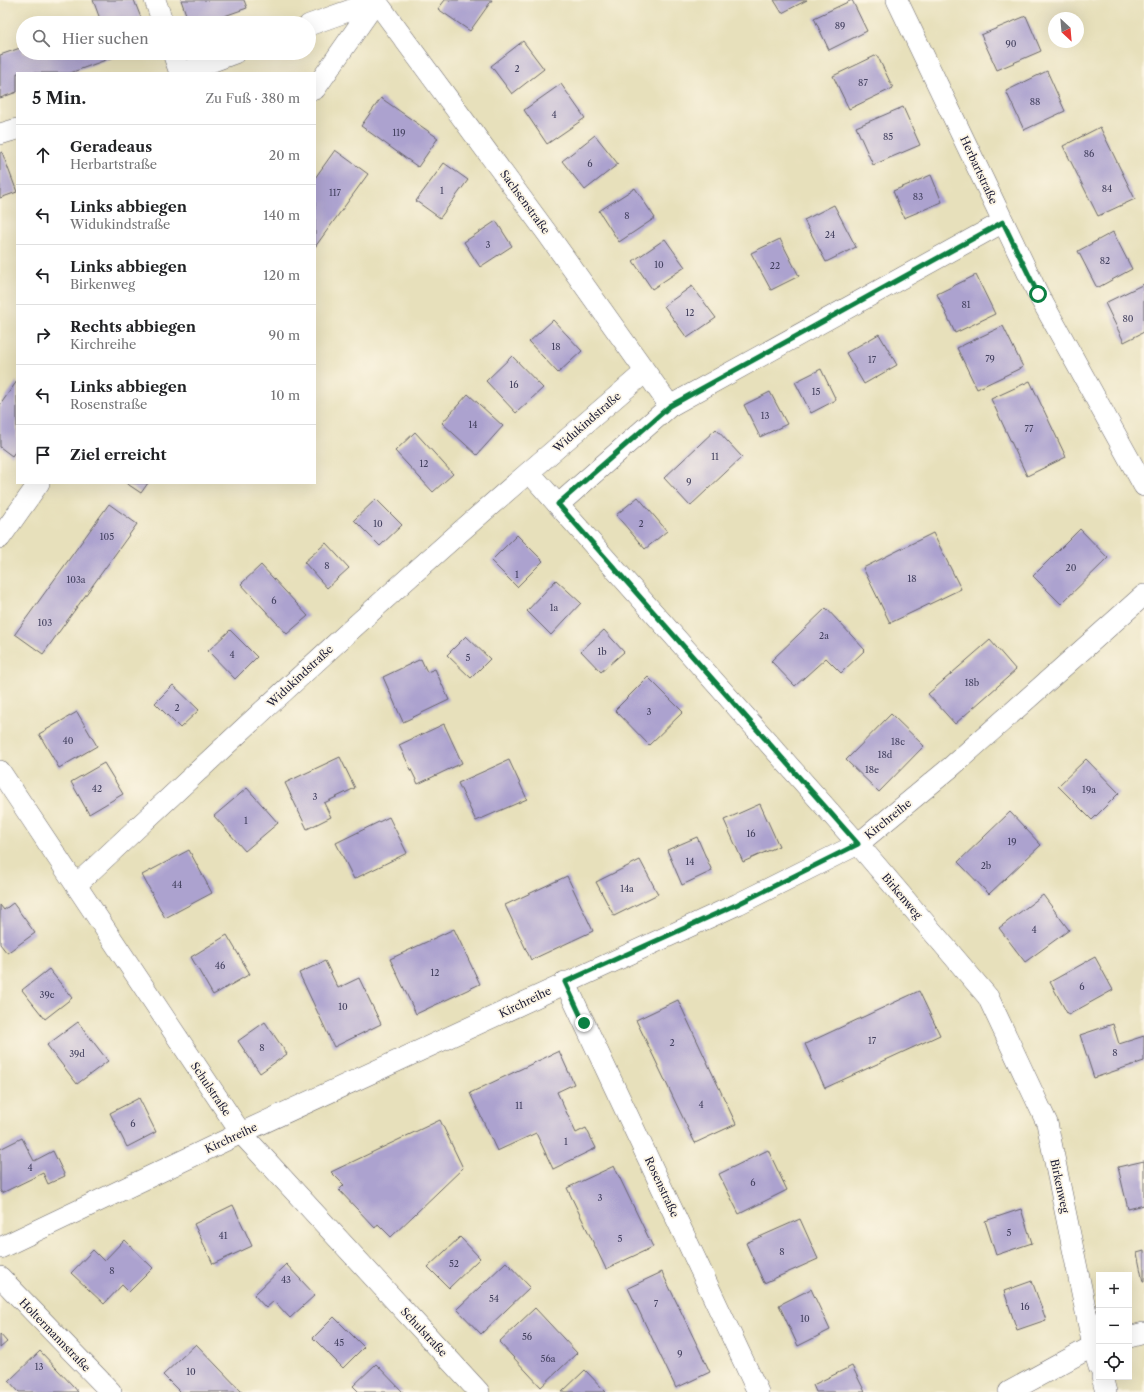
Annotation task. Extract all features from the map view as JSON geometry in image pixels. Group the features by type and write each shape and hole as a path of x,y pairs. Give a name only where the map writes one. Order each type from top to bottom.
{"street":[{"path":"155,0 161,16"},
{"path":"316,22 377,0"},
{"path":"316,88 377,0"},
{"name":"Sachsenstraße","path":"377,0 547,233 670,406"},
{"name":"Herbartstraße","path":"897,0 1038,294 1144,486"},
{"path":"175,60 180,72"},
{"path":"183,72 215,60"},
{"path":"0,134 16,129"},
{"path":"529,472 558,504 670,406 1003,222"},
{"name":"Widukindstraße","path":"76,885 330,649 465,527 645,372"},
{"path":"0,538 37,484"},
{"name":"Birkenweg","path":"558,504 858,844 988,996 1046,1123 1096,1345"},
{"name":"Kirchreihe","path":"0,1248 241,1133 565,982 738,904 858,844 951,767 1144,595"},
{"name":"Schulstraße","path":"0,771 241,1133 479,1392"},
{"name":"Rosenstraße","path":"565,982 758,1392"},
{"name":"Holtermannstraße","path":"0,1277 111,1392"},
{"path":"1132,1336 1144,1333"},
{"path":"1009,1392 1096,1345"},
{"path":"1103,1380 1106,1392"}],"building":[{"path":"93,0 134,0 140,16 99,16"},
{"path":"181,0 244,0 247,8 225,16 187,16"},
{"path":"445,0 492,0 470,31 438,9"},
{"path":"774,0 807,0 782,13"},
{"path":"852,0 867,31 829,50 814,18"},
{"path":"1026,16 1041,51 997,70 981,35"},
{"path":"523,41 544,69 512,94 491,66"},
{"path":"16,49 16,60 106,60 73,72 16,72 16,92 0,98 0,55"},
{"path":"877,55 893,88 849,109 833,76"},
{"path":"1047,71 1065,111 1024,130 1006,91"},
{"path":"561,84 585,118 547,144 524,110"},
{"path":"381,98 438,138 418,167 361,126"},
{"path":"903,107 920,145 873,165 856,127"},
{"path":"1100,127 1135,199 1098,216 1063,146"},
{"path":"595,135 618,164 585,190 562,161"},
{"path":"335,150 368,174 316,246 316,177"},
{"path":"2,152 16,192 0,198 0,153"},
{"path":"444,163 468,180 440,218 416,201"},
{"path":"931,175 942,202 904,218 893,191"},
{"path":"635,188 655,218 619,242 599,211"},
{"path":"834,205 856,247 826,262 804,220"},
{"path":"496,221 512,246 480,267 464,242"},
{"path":"1113,232 1132,269 1097,288 1078,251"},
{"path":"665,239 685,267 652,289 633,261"},
{"path":"780,239 799,276 771,290 751,253"},
{"path":"976,275 995,314 955,333 937,294"},
{"path":"1144,284 1144,332 1124,342 1105,303"},
{"path":"692,286 716,318 687,338 664,306"},
{"path":"553,320 582,351 558,373 529,342"},
{"path":"1003,326 1023,367 977,389 957,348"},
{"path":"879,334 897,365 864,384 846,353"},
{"path":"512,356 543,388 516,413 486,381"},
{"path":"821,369 836,400 811,413 795,382"},
{"path":"1030,381 1066,457 1027,476 991,399"},
{"path":"16,382 16,450 12,456 0,447 0,405"},
{"path":"770,392 787,424 760,437 744,405"},
{"path":"468,394 503,426 477,455 442,423"},
{"path":"716,429 742,457 690,506 664,478"},
{"path":"415,432 453,474 433,492 395,451"},
{"path":"128,484 147,484 141,493"},
{"path":"638,497 667,531 645,549 616,515"},
{"path":"376,499 402,525 380,546 354,520"},
{"path":"109,504 137,524 43,654 15,634"},
{"path":"1080,529 1108,558 1061,604 1033,576"},
{"path":"933,533 961,589 890,623 863,568"},
{"path":"517,535 543,561 517,587 491,561"},
{"path":"326,543 349,568 327,588 304,562"},
{"path":"261,565 308,616 287,634 241,584"},
{"path":"556,580 581,603 551,635 527,611"},
{"path":"826,608 865,650 841,673 826,658 795,686 771,661"},
{"path":"230,630 257,657 235,679 208,651"},
{"path":"604,630 624,652 601,672 581,651"},
{"path":"466,636 490,659 471,678 447,655"},
{"path":"990,640 1016,670 955,724 928,694"},
{"path":"421,659 427,672 435,669 449,700 403,722 383,677"},
{"path":"648,677 683,712 649,745 615,710"},
{"path":"173,685 199,710 180,728 155,703"},
{"path":"77,712 97,746 59,768 39,734"},
{"path":"891,714 924,746 879,792 846,760"},
{"path":"444,724 462,763 418,784 399,745"},
{"path":"340,757 355,788 324,803 331,817 307,829 285,783"},
{"path":"1086,759 1119,793 1092,820 1058,786"},
{"path":"509,760 527,799 476,821 458,783"},
{"path":"104,763 123,794 89,814 71,782"},
{"path":"247,788 278,823 245,851 214,816"},
{"path":"760,804 779,846 743,862 724,820"},
{"path":"1010,812 1041,845 989,894 958,862"},
{"path":"389,817 407,853 354,879 336,843"},
{"path":"697,837 712,871 682,885 667,850"},
{"path":"189,850 212,893 165,918 142,875"},
{"path":"640,860 658,894 614,916 596,882"},
{"path":"567,876 593,931 531,960 505,905"},
{"path":"1043,895 1069,930 1025,962 999,928"},
{"path":"13,903 35,933 7,953 0,944 0,905 4,910"},
{"path":"454,929 480,984 416,1014 390,959"},
{"path":"227,935 250,974 213,995 191,957"},
{"path":"1095,957 1113,990 1068,1015 1050,982"},
{"path":"325,961 338,988 359,978 381,1024 334,1047 299,973"},
{"path":"49,969 72,998 45,1019 22,990"},
{"path":"919,991 940,1035 825,1088 805,1044"},
{"path":"678,1000 736,1124 695,1143 636,1020"},
{"path":"78,1022 108,1061 77,1084 47,1045"},
{"path":"265,1022 287,1054 260,1073 238,1041"},
{"path":"1113,1024 1119,1044 1144,1036 1144,1061 1094,1078 1080,1035"},
{"path":"559,1051 574,1084 557,1092 576,1133 586,1128 596,1148 553,1169 536,1133 497,1151 470,1093"},
{"path":"139,1098 156,1132 127,1147 110,1113"},
{"path":"440,1120 463,1168 391,1237 378,1224 375,1228 339,1190 344,1185 331,1172"},
{"path":"22,1138 34,1161 53,1151 65,1176 48,1184 43,1173 2,1193 0,1190 0,1149"},
{"path":"768,1150 787,1190 739,1214 719,1174"},
{"path":"1144,1161 1144,1205 1128,1209 1118,1167"},
{"path":"614,1166 653,1247 606,1269 567,1188"},
{"path":"233,1205 252,1246 213,1264 194,1224"},
{"path":"1021,1209 1032,1243 996,1255 985,1221"},
{"path":"800,1219 818,1259 764,1283 746,1243"},
{"path":"460,1237 480,1258 449,1288 428,1267"},
{"path":"124,1240 153,1268 129,1292 122,1285 104,1304 71,1273 93,1250 104,1261"},
{"path":"1144,1251 1144,1282 1143,1282 1137,1253"},
{"path":"506,1262 530,1287 481,1334 457,1309"},
{"path":"286,1264 315,1295 290,1318 274,1301 266,1308 254,1295"},
{"path":"662,1272 710,1372 676,1388 628,1288"},
{"path":"1032,1281 1046,1320 1017,1330 1004,1291"},
{"path":"811,1289 830,1330 798,1346 779,1305"},
{"path":"535,1308 577,1353 541,1387 499,1342"},
{"path":"334,1317 364,1347 343,1368 313,1338"},
{"path":"0,1334 7,1342 0,1348"},
{"path":"196,1344 242,1392 180,1392 163,1375"},
{"path":"40,1351 78,1392 19,1392 9,1381"},
{"path":"376,1364 403,1392 359,1392 353,1386"},
{"path":"852,1366 865,1392 816,1392 813,1385"},
{"path":"585,1370 606,1392 562,1392"}],"route":[{"path":"584,1023 565,982 738,904 858,844 558,504 670,406 1003,222 1038,294"}]}
